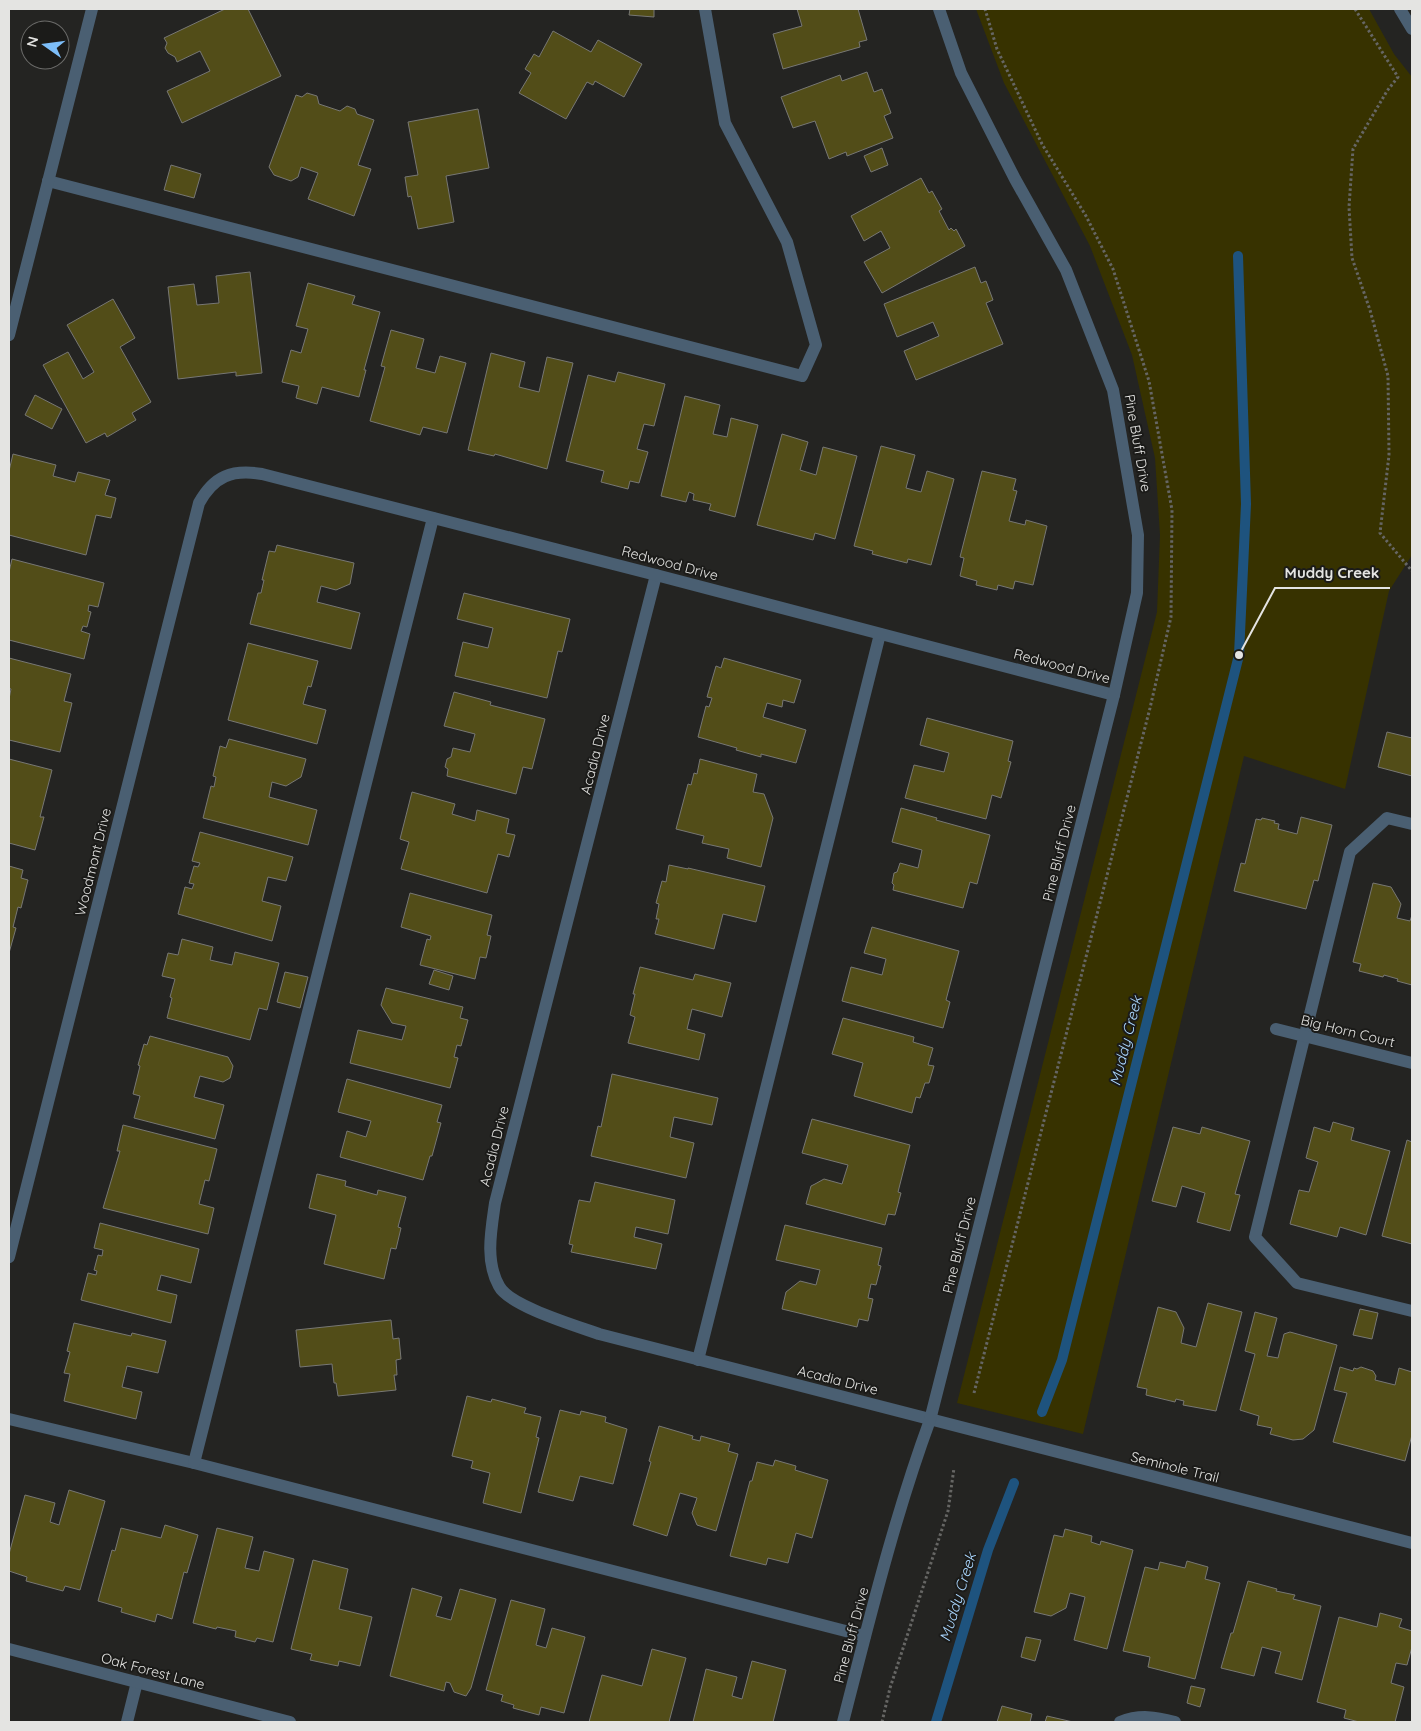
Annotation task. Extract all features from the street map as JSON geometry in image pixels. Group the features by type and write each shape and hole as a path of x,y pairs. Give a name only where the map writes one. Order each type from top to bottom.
{"street":[{"path":"9,336 92,9"},
{"path":"48,181 802,376 816,345 787,242 725,123 705,9"},
{"name":"Pine Bluff Drive","path":"843,1722 912,1470 930,1420 1114,695 1137,593 1138,535 1113,390 1066,270 1015,179 961,73 939,9"},
{"path":"1400,9 1412,29"},
{"name":"Redwood Drive","path":"218,480 232,473 247,471 262,474 1114,695"},
{"name":"Woodmont Drive","path":"9,1256 199,503 207,490 218,480"},
{"path":"194,1463 433,518"},
{"name":"Acadia Drive","path":"656,575 494,1203 490,1242 492,1265 500,1288 515,1300 543,1314 599,1334 930,1420"},
{"path":"698,1360 880,634"},
{"path":"1412,824 1387,818 1350,852 1255,1237 1297,1283 1412,1311"},
{"name":"Big Horn Court","path":"1276,1029 1412,1063"},
{"path":"9,1420 194,1463 865,1636"},
{"name":"Seminole Trail","path":"930,1420 1412,1544"},
{"name":"Oak Forest Lane","path":"9,1649 290,1722"},
{"path":"127,1722 137,1682"},
{"path":"1120,1722 1152,1716 1175,1722"}],"path":[{"path":"1354,9 1398,77 1387,91 1353,149 1349,207 1352,258 1370,310 1388,376 1389,455 1380,533 1412,571"},
{"path":"882,1722 890,1688 948,1511 954,1468"}],"shaded area":[{"path":"976,9 1369,9 1394,54 1412,77 1412,555 1389,591 1345,789 1244,756 1083,1434 957,1403 1157,612 1160,535 1155,458 1132,355 1090,246 1004,83"}],"building":[{"path":"225,9 248,9 281,76 182,123 167,91 210,71 200,51 177,62 175,57 168,53 165,48 167,43 164,38"},
{"path":"630,9 654,9 654,17 629,15"},
{"path":"797,9 858,9 867,40 859,42 860,47 783,69 773,34 802,26"},
{"path":"553,31 591,52 598,40 642,64 624,97 595,81 593,85 587,82 566,119 519,93 531,73 525,69 534,54 539,57"},
{"path":"867,72 874,92 882,89 891,113 884,116 893,138 847,156 846,152 829,159 815,121 793,128 781,97 840,75 842,81"},
{"path":"307,93 317,96 319,104 340,111 347,106 355,109 357,114 374,120 358,165 371,169 354,216 308,199 318,173 301,167 298,177 291,181 274,175 269,167 296,95 302,97"},
{"path":"478,109 489,168 446,176 454,222 418,229 411,196 408,197 405,177 418,175 408,122"},
{"path":"882,148 888,165 871,172 864,156"},
{"path":"171,165 201,174 194,198 164,190"},
{"path":"921,178 929,193 932,191 942,209 939,211 949,230 951,228 954,231 956,229 965,246 882,293 864,262 890,248 881,231 864,241 851,216"},
{"path":"975,267 981,283 986,281 993,300 986,303 1003,344 916,380 904,351 939,336 933,322 897,337 884,304"},
{"path":"250,272 262,373 236,376 236,372 178,379 168,287 194,284 197,305 219,303 216,276"},
{"path":"308,283 355,296 352,304 380,312 364,370 366,370 359,397 322,387 317,404 296,398 299,386 282,382 291,350 301,353 308,329 296,326"},
{"path":"113,299 135,338 120,347 151,402 132,413 136,420 107,437 105,433 86,443 43,365 68,352 83,379 94,372 67,325"},
{"path":"391,330 424,339 416,368 435,373 440,356 466,363 447,433 423,427 420,435 370,421 385,367 381,366"},
{"path":"491,353 525,362 519,387 539,392 547,357 573,363 547,469 495,454 494,456 468,450"},
{"path":"618,372 665,384 654,426 644,424 637,449 648,452 639,483 630,481 628,489 601,482 604,471 566,461 588,375 615,382"},
{"path":"35,395 62,409 52,429 25,415"},
{"path":"685,396 720,405 713,434 727,437 731,418 758,425 735,517 709,510 711,504 693,500 694,494 689,492 686,502 661,496"},
{"path":"782,434 808,442 800,470 816,475 823,447 857,456 835,539 815,533 813,540 757,525"},
{"path":"881,446 915,455 906,488 921,492 927,471 954,479 931,565 908,559 907,563 872,554 873,551 854,546"},
{"path":"13,454 56,465 53,476 75,482 78,472 110,480 105,495 116,498 111,518 96,515 86,555 9,535 9,471"},
{"path":"982,471 1016,479 1013,490 1017,491 1009,521 1025,525 1026,520 1047,526 1033,585 1015,581 1013,589 998,585 997,590 976,585 977,581 960,576 964,558 960,557"},
{"path":"277,545 354,563 350,584 336,590 321,586 317,602 360,613 351,649 250,624 258,593 261,593 269,551 275,552"},
{"path":"12,559 104,583 98,607 89,605 88,611 91,612 87,627 83,626 81,631 90,634 84,659 9,640 9,572"},
{"path":"464,593 570,619 562,652 558,651 547,698 455,676 463,642 488,648 493,628 457,619"},
{"path":"248,643 318,661 311,687 308,686 303,704 326,710 317,744 228,720"},
{"path":"9,658 71,674 64,701 72,703 60,752 9,740 9,699 11,689 9,688"},
{"path":"724,658 801,680 794,703 783,700 782,707 767,703 763,717 806,730 796,763 761,754 761,757 698,737 706,706 709,707 712,698 707,697 716,666 721,668"},
{"path":"454,692 491,702 490,705 545,719 532,769 523,767 516,794 447,776 448,769 445,767 447,759 451,757 453,748 470,752 475,734 444,726"},
{"path":"927,718 1013,741 1008,761 1011,762 1001,798 992,795 986,819 905,798 914,765 944,772 949,753 920,745"},
{"path":"1387,732 1412,738 1412,776 1378,767"},
{"path":"229,739 306,759 301,777 286,786 272,782 269,797 317,810 308,845 203,818 211,786 214,787 216,777 213,776 220,746 226,748"},
{"path":"9,759 52,770 40,817 44,817 35,850 9,843"},
{"path":"700,759 757,774 753,792 764,794 773,818 761,867 727,858 729,849 702,843 704,836 676,829 688,784 691,785 694,773 697,774"},
{"path":"412,792 455,804 452,814 475,821 477,810 509,819 506,833 515,835 509,857 498,854 487,893 401,869 409,842 400,839"},
{"path":"901,808 990,835 977,884 970,882 963,908 893,890 894,873 897,872 900,863 918,868 922,850 892,842"},
{"path":"1301,817 1332,825 1318,881 1314,880 1306,909 1234,891 1241,863 1245,864 1256,819 1261,820 1262,818 1275,821 1274,823 1279,824 1278,829 1297,834"},
{"path":"200,832 293,857 286,881 268,877 262,901 281,906 272,941 178,914 185,887 192,889 194,884 189,883 194,866 198,867 200,863 192,861"},
{"path":"669,865 765,886 756,922 723,914 714,949 655,934 659,919 656,919 659,904 656,903 662,881 666,882"},
{"path":"9,866 23,870 21,878 28,880 21,908 18,907 13,927 16,928 9,953"},
{"path":"1373,883 1391,887 1401,904 1397,918 1410,921 1412,915 1412,985 1384,975 1383,977 1359,971 1361,964 1353,962"},
{"path":"410,893 492,915 487,935 491,936 486,958 480,957 475,979 420,965 427,939 430,940 431,936 401,927"},
{"path":"872,927 959,951 946,1000 950,1002 943,1028 842,1001 851,967 882,975 886,959 864,953"},
{"path":"182,939 213,947 210,960 232,965 235,952 279,963 267,1010 259,1008 250,1040 167,1018 175,979 162,976 168,953 178,955"},
{"path":"640,967 693,980 695,974 731,983 722,1017 692,1009 687,1029 705,1034 699,1060 628,1043 635,1017 630,1015"},
{"path":"434,970 453,976 449,990 429,984"},
{"path":"285,972 308,977 300,1008 277,1002"},
{"path":"386,988 463,1007 460,1018 468,1020 461,1046 457,1045 454,1057 458,1058 450,1088 350,1063 358,1030 402,1040 406,1026 392,1023 381,1005"},
{"path":"843,1018 914,1037 913,1042 933,1048 928,1065 934,1066 929,1083 925,1083 920,1098 916,1097 912,1113 854,1096 863,1063 832,1054"},
{"path":"150,1036 228,1057 233,1066 230,1078 223,1082 200,1076 194,1097 224,1105 215,1139 134,1118 140,1096 133,1094 140,1066 138,1065 144,1044 147,1045"},
{"path":"612,1074 718,1098 712,1125 674,1117 670,1137 694,1143 686,1178 591,1156 598,1126 601,1127"},
{"path":"347,1079 442,1105 437,1122 441,1123 423,1180 340,1157 347,1131 366,1137 371,1121 338,1112"},
{"path":"812,1119 910,1145 898,1192 901,1193 895,1215 888,1214 885,1225 806,1204 811,1186 824,1179 842,1184 848,1165 802,1153"},
{"path":"1333,1122 1354,1128 1351,1140 1390,1151 1366,1235 1340,1227 1337,1237 1290,1224 1299,1190 1309,1192 1318,1162 1306,1158 1314,1127 1330,1132"},
{"path":"123,1125 217,1149 209,1181 205,1180 199,1204 214,1208 208,1234 103,1208 120,1151 117,1151"},
{"path":"1173,1127 1200,1134 1202,1127 1250,1141 1235,1194 1240,1195 1230,1231 1197,1222 1205,1193 1182,1186 1176,1207 1152,1201"},
{"path":"1407,1140 1412,1142 1412,1244 1382,1236"},
{"path":"317,1174 346,1181 345,1186 377,1195 378,1190 406,1197 398,1227 401,1228 396,1249 391,1248 384,1279 324,1264 336,1215 309,1208"},
{"path":"595,1182 675,1200 668,1234 636,1227 634,1237 662,1244 656,1269 571,1252 573,1245 569,1244 579,1200 590,1202"},
{"path":"100,1223 199,1249 191,1283 161,1275 157,1290 177,1295 171,1323 81,1300 88,1273 96,1275 97,1271 94,1270 98,1255 102,1256 103,1250 94,1248"},
{"path":"785,1225 882,1248 878,1265 881,1266 876,1285 871,1284 868,1298 873,1299 868,1321 859,1319 857,1327 782,1309 786,1292 800,1281 816,1285 820,1270 776,1260"},
{"path":"1208,1303 1242,1312 1216,1411 1183,1405 1184,1401 1176,1399 1175,1402 1146,1395 1147,1389 1137,1387 1158,1307 1176,1312 1184,1328 1181,1343 1196,1347"},
{"path":"1360,1309 1378,1313 1372,1339 1353,1335"},
{"path":"1255,1312 1277,1318 1267,1356 1278,1358 1284,1334 1290,1332 1337,1345 1314,1430 1303,1439 1293,1440 1270,1434 1272,1428 1257,1425 1259,1416 1240,1410 1255,1354 1245,1351"},
{"path":"391,1320 393,1339 399,1338 401,1359 396,1360 397,1375 394,1375 396,1390 338,1396 336,1383 334,1383 332,1364 300,1367 296,1330"},
{"path":"74,1323 131,1336 132,1333 166,1341 158,1373 127,1366 122,1387 142,1392 136,1419 64,1401 70,1374 64,1373 70,1352 67,1351"},
{"path":"1340,1367 1353,1371 1354,1368 1361,1367 1373,1371 1376,1376 1375,1380 1395,1385 1399,1368 1412,1372 1412,1435 1405,1461 1333,1442 1347,1393 1334,1390"},
{"path":"467,1396 491,1402 492,1399 526,1408 524,1413 541,1417 536,1437 539,1438 521,1513 483,1503 490,1473 471,1468 473,1461 452,1456"},
{"path":"560,1410 580,1415 581,1411 606,1417 605,1422 627,1429 613,1484 580,1476 573,1501 538,1492"},
{"path":"659,1426 693,1436 692,1439 700,1441 701,1436 730,1444 728,1451 738,1454 716,1531 697,1525 692,1513 697,1498 680,1493 667,1536 633,1525"},
{"path":"775,1460 796,1466 795,1470 828,1480 812,1538 796,1533 788,1563 768,1558 766,1565 730,1556 757,1462 773,1466"},
{"path":"69,1490 105,1501 80,1590 65,1586 63,1591 26,1581 27,1577 9,1571 9,1554 25,1495 55,1503 50,1522 59,1525"},
{"path":"165,1525 198,1535 187,1573 184,1572 172,1619 157,1614 155,1622 121,1612 122,1608 98,1601 112,1550 115,1551 121,1528 161,1538"},
{"path":"217,1528 253,1537 245,1568 259,1571 264,1551 294,1559 273,1642 257,1638 255,1642 235,1637 236,1631 217,1627 216,1629 193,1623"},
{"path":"1065,1529 1092,1536 1091,1542 1100,1545 1101,1541 1133,1550 1107,1649 1074,1640 1085,1597 1070,1593 1066,1608 1051,1616 1034,1612 1054,1535 1063,1537"},
{"path":"313,1560 348,1569 339,1609 372,1617 360,1666 339,1661 338,1666 310,1660 312,1654 291,1649"},
{"path":"1187,1561 1208,1567 1205,1579 1220,1583 1195,1679 1148,1667 1150,1657 1123,1651 1145,1567 1158,1570 1160,1562 1185,1568"},
{"path":"1248,1581 1277,1589 1276,1591 1295,1595 1293,1599 1321,1606 1302,1680 1275,1673 1281,1652 1262,1647 1254,1676 1221,1668"},
{"path":"412,1588 442,1597 436,1616 451,1620 460,1589 496,1599 471,1688 466,1696 454,1692 450,1683 446,1682 444,1691 390,1676"},
{"path":"511,1600 545,1609 536,1645 546,1648 552,1628 585,1637 564,1713 541,1707 539,1715 513,1708 514,1705 501,1701 503,1695 486,1690"},
{"path":"1380,1613 1402,1619 1399,1627 1412,1631 1412,1647 1407,1665 1396,1663 1391,1683 1404,1687 1395,1722 1359,1722 1344,1718 1346,1710 1317,1702 1339,1617 1377,1627"},
{"path":"1026,1637 1041,1640 1035,1661 1021,1657"},
{"path":"652,1649 686,1658 669,1722 589,1722 602,1675 642,1686"},
{"path":"752,1661 786,1670 773,1722 693,1722 706,1669 737,1677 732,1696 742,1699"},
{"path":"1191,1686 1205,1689 1200,1707 1187,1703"},
{"path":"1002,1706 1032,1714 1030,1722 997,1722"},
{"path":"1047,1716 1073,1722 1045,1722"}],"waterway":[{"name":"Muddy Creek","path":"1042,1412 1062,1360 1239,655 1246,504 1238,256"},
{"name":"Muddy Creek","path":"936,1722 988,1550 1014,1483"}],"place":[{"name":"Muddy Creek","path":"1239,655"}]}
